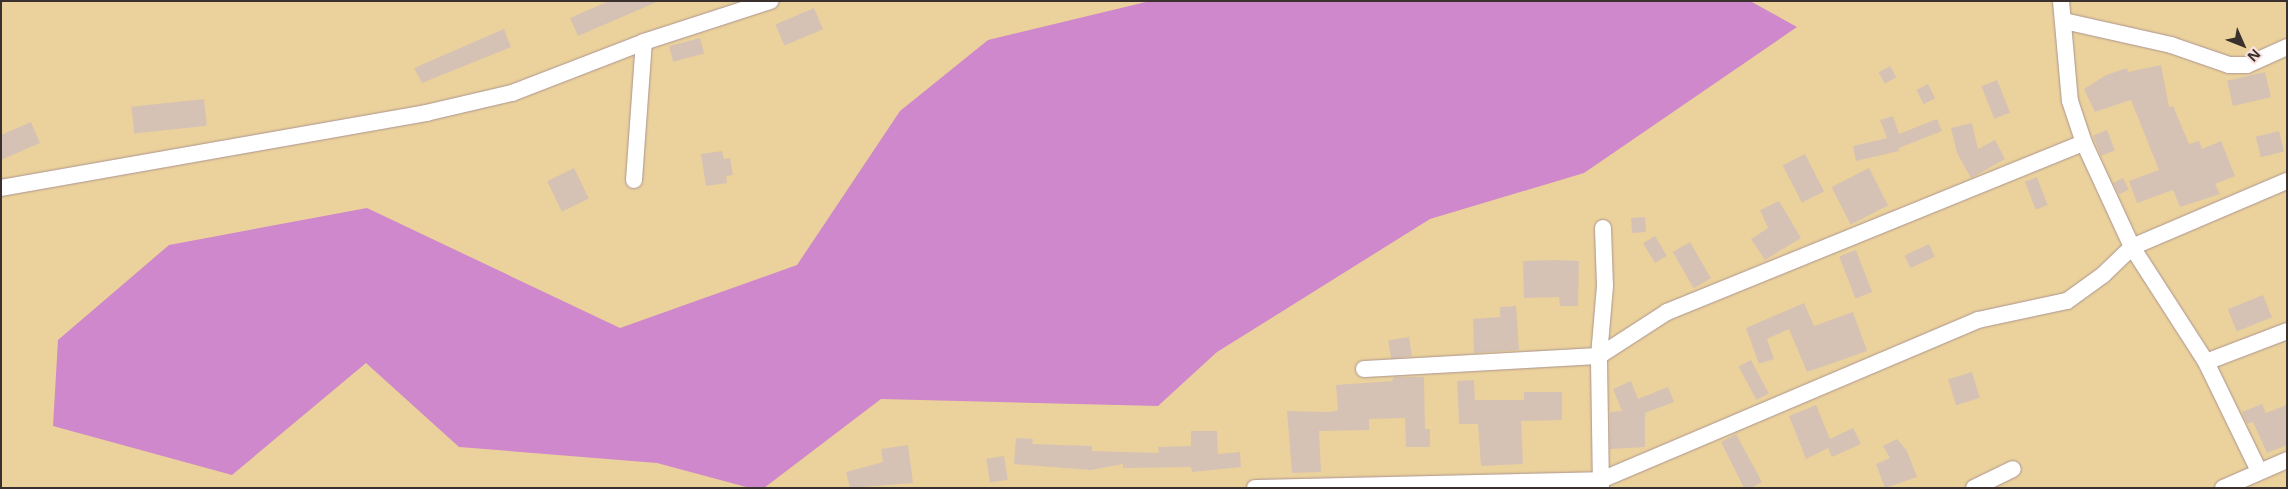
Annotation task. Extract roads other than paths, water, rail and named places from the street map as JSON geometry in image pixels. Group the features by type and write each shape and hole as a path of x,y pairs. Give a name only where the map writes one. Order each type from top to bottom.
{"street":[{"path":"1,188 426,113 512,93 740,6 770,1"},
{"path":"2061,1 2070,101 2084,143 2132,247 2206,362 2259,471"},
{"path":"2064,21 2171,45 2229,65 2247,65 2287,47"},
{"path":"634,180 644,42"},
{"path":"1364,369 1599,356 1667,312 2084,143"},
{"path":"1255,488 1601,484 1978,320 2067,301 2103,275 2132,247 2287,181"},
{"path":"1601,484 1599,356 1605,286 1603,228"},
{"path":"2206,362 2287,332"},
{"path":"2222,488 2287,460"},
{"path":"1974,488 2013,469"}]}
